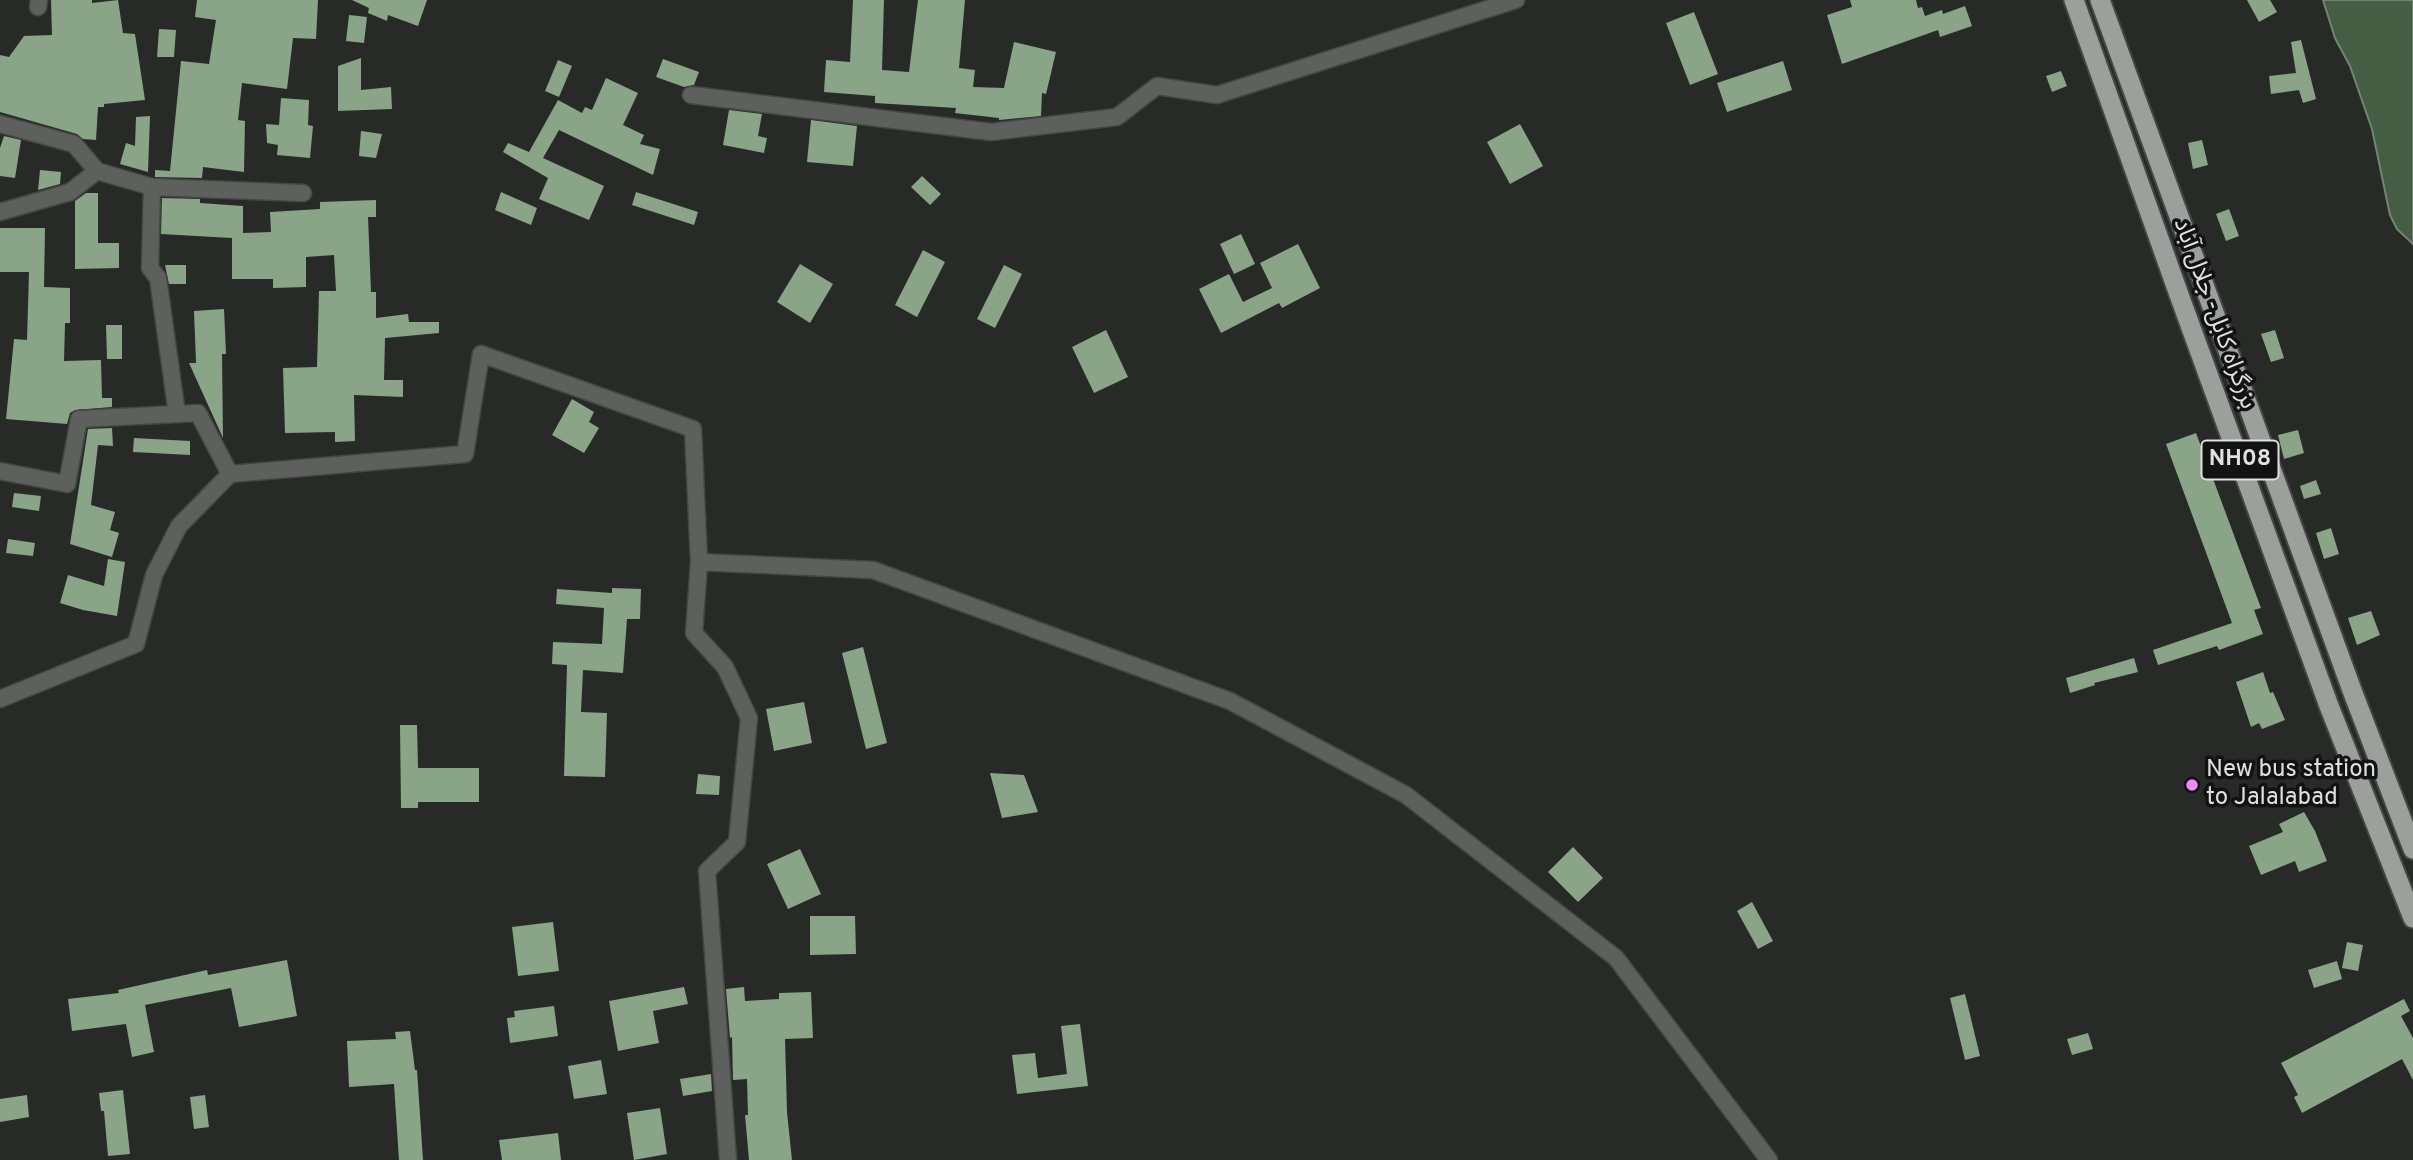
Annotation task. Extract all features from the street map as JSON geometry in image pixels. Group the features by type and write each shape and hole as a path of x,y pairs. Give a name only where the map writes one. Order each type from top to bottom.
{"highway":[{"name":"بزرگراه کابل- جلال آباد","path":"2074,0 2329,705 2413,918"},
{"name":"بزرگراه کابل- جلال آباد","path":"2100,0 2353,693 2413,849"},
{"path":"2178,292 2203,282"},
{"path":"2329,705 2353,693"}],"street":[{"path":"691,95 991,132 1117,117 1157,86 1217,95 1516,0"},
{"path":"0,124 74,144 97,171 152,187 303,193"},
{"path":"0,212 70,192 97,171"},
{"path":"152,187 150,268 158,278 177,414"},
{"path":"0,699 135,644 154,575 179,526 230,474 465,454 481,354 694,429 699,562 694,633 724,667 749,718 737,842 706,872 728,1160"},
{"path":"0,471 67,484 79,419 198,413 230,474"},
{"path":"699,562 873,570 1230,701 1406,795 1616,958 1769,1160"}],"shaded area":[{"path":"2323,0 2413,0 2413,244 2397,229 2390,215 2372,129 2350,66 2335,38"}],"building":[{"path":"51,0 92,0 92,3 118,0 123,33 135,34 145,100 98,107 96,140 83,139 77,134 0,112 0,55 9,57 24,36 52,35"},
{"path":"197,0 318,0 316,39 293,38 287,89 242,83 238,120 245,121 244,172 203,167 202,178 155,177 155,170 170,171 181,61 209,64 216,20 195,17"},
{"path":"352,0 427,0 418,26 388,15 387,21 368,13 369,8"},
{"path":"853,0 884,0 882,70 909,72 918,0 965,0 959,68 975,70 973,87 1004,88 1014,42 1056,52 1046,94 1042,93 1041,116 999,120 955,113 956,108 875,103 875,96 824,92 826,60 850,62"},
{"path":"1850,0 1916,0 1918,8 1922,7 1925,16 1942,10 1943,14 1965,6 1972,26 1940,37 1938,30 1842,64 1827,15 1852,7"},
{"path":"2247,0 2270,0 2277,12 2259,22"},
{"path":"1694,12 1718,74 1690,85 1666,23"},
{"path":"349,15 367,17 364,43 346,41"},
{"path":"159,29 176,30 174,57 157,57"},
{"path":"2301,40 2316,99 2303,103 2299,90 2271,94 2269,76 2296,73 2291,42"},
{"path":"361,58 361,90 391,87 392,109 338,111 338,66"},
{"path":"663,59 699,72 694,85 684,87 656,77"},
{"path":"558,60 572,66 559,97 545,91"},
{"path":"1783,61 1792,90 1727,112 1717,83"},
{"path":"2061,71 2067,86 2052,92 2046,76"},
{"path":"606,78 638,93 623,125 644,135 640,144 660,149 653,175 559,130 543,158 604,186 589,220 539,199 548,178 503,152 508,143 529,152 558,100 582,113 585,107 592,110"},
{"path":"281,98 309,100 308,125 313,126 310,158 277,155 278,145 267,143 266,124 279,125"},
{"path":"729,110 762,114 758,136 767,138 764,153 723,145"},
{"path":"150,116 148,172 120,164 126,143 135,146 136,117"},
{"path":"811,120 857,126 853,166 807,162"},
{"path":"1520,124 1543,166 1510,184 1487,142"},
{"path":"361,131 382,134 376,158 359,156"},
{"path":"4,136 21,140 15,178 0,176 0,148"},
{"path":"2202,140 2208,165 2193,169 2188,143"},
{"path":"40,170 61,172 60,184 38,190"},
{"path":"922,176 941,194 930,205 911,187"},
{"path":"501,192 537,208 531,225 495,210"},
{"path":"636,192 698,212 694,225 632,205"},
{"path":"86,193 98,193 98,243 119,243 119,268 75,269 75,201"},
{"path":"162,198 200,199 200,203 243,206 243,233 271,232 270,212 320,209 320,202 376,200 376,217 368,217 371,292 376,292 376,318 408,314 409,322 439,322 439,333 385,338 384,380 403,380 403,397 354,395 355,441 335,442 335,432 285,433 283,368 317,367 319,291 336,291 334,255 306,257 306,287 273,288 273,279 232,279 232,238 161,234"},
{"path":"2229,209 2239,236 2226,241 2216,214"},
{"path":"0,228 45,228 44,287 70,288 70,323 65,323 64,361 101,360 102,398 112,398 112,407 75,410 70,413 67,424 6,419 14,339 27,340 29,272 0,272"},
{"path":"1241,234 1255,264 1234,274 1220,244"},
{"path":"1298,244 1320,288 1282,308 1279,303 1221,333 1199,289 1229,274 1243,302 1272,288 1260,263"},
{"path":"923,250 945,262 917,317 895,305"},
{"path":"800,264 833,284 810,323 777,302"},
{"path":"165,265 186,265 186,284 169,284"},
{"path":"1004,265 1022,274 995,328 977,319"},
{"path":"224,309 226,354 222,354 223,438 189,363 196,363 194,311"},
{"path":"106,325 122,325 122,359 107,359"},
{"path":"1106,330 1128,377 1094,393 1072,347"},
{"path":"2275,330 2284,358 2271,362 2261,334"},
{"path":"572,399 594,412 589,422 599,428 584,453 552,435"},
{"path":"112,428 113,446 98,445 91,505 115,512 110,530 119,533 112,557 70,544 88,429"},
{"path":"2298,430 2304,453 2284,459 2278,435"},
{"path":"2196,433 2261,608 2254,610 2263,634 2219,650 2217,646 2158,665 2153,650 2232,623 2166,444"},
{"path":"134,438 190,441 190,455 133,452"},
{"path":"2316,480 2321,494 2304,499 2300,486"},
{"path":"14,493 41,496 39,511 12,507"},
{"path":"2331,528 2339,554 2324,559 2316,533"},
{"path":"8,539 35,543 33,556 6,553"},
{"path":"108,559 125,562 117,616 60,603 68,575 104,586"},
{"path":"612,588 641,589 640,619 627,619 623,673 583,670 581,712 607,713 605,777 564,776 567,665 552,664 553,642 602,644 604,608 556,604 557,589 612,593"},
{"path":"2371,611 2380,635 2357,645 2348,618"},
{"path":"863,647 887,743 866,749 842,653"},
{"path":"2134,658 2138,672 2094,683 2095,685 2070,693 2066,678"},
{"path":"2263,672 2270,693 2273,692 2285,720 2262,729 2259,723 2251,727 2236,682"},
{"path":"804,702 812,743 774,751 766,709"},
{"path":"400,725 417,725 418,768 479,768 479,802 418,802 418,808 401,808"},
{"path":"990,773 1024,775 1038,812 1002,818"},
{"path":"698,774 720,776 719,795 696,794"},
{"path":"2304,812 2327,861 2299,872 2295,861 2261,875 2249,846 2283,832 2279,824"},
{"path":"1573,847 1603,878 1578,902 1548,872"},
{"path":"800,849 821,894 788,909 767,864"},
{"path":"1752,902 1773,941 1758,949 1737,911"},
{"path":"810,916 855,916 856,954 810,955"},
{"path":"553,922 559,971 518,976 512,927"},
{"path":"2347,942 2363,945 2358,971 2342,968"},
{"path":"287,960 297,1016 239,1027 231,988 145,1005 154,1052 132,1057 126,1024 72,1031 68,999 119,993 118,990 207,970 208,975"},
{"path":"2337,961 2342,979 2314,988 2308,970"},
{"path":"684,987 688,1004 653,1011 659,1043 618,1051 609,1001"},
{"path":"744,987 745,1001 779,999 779,993 811,992 813,1038 785,1039 787,1112 792,1160 749,1160 745,1115 748,1115 747,1079 733,1080 732,1037 730,1038 726,989"},
{"path":"1965,994 1980,1056 1965,1060 1950,998"},
{"path":"2404,999 2410,1011 2401,1016 2413,1038 2413,1080 2402,1059 2302,1113 2294,1097 2298,1095 2281,1063"},
{"path":"554,1006 558,1036 510,1043 507,1018 515,1017 514,1011"},
{"path":"1080,1024 1088,1086 1017,1094 1012,1055 1035,1053 1038,1078 1067,1074 1061,1026"},
{"path":"410,1031 417,1070 423,1160 399,1160 394,1084 349,1087 347,1041 396,1039 395,1032"},
{"path":"2088,1033 2093,1049 2072,1055 2067,1039"},
{"path":"601,1060 607,1094 574,1099 568,1066"},
{"path":"711,1074 712,1091 683,1096 680,1079"},
{"path":"123,1090 130,1154 108,1156 104,1111 101,1111 99,1093"},
{"path":"27,1095 29,1117 0,1122 0,1099"},
{"path":"205,1095 209,1127 194,1129 190,1097"},
{"path":"660,1108 667,1154 634,1160 627,1113"},
{"path":"558,1133 561,1160 502,1160 499,1140"}],"place":[{"name":"New bus station to Jalalabad","path":"2192,785"}]}
